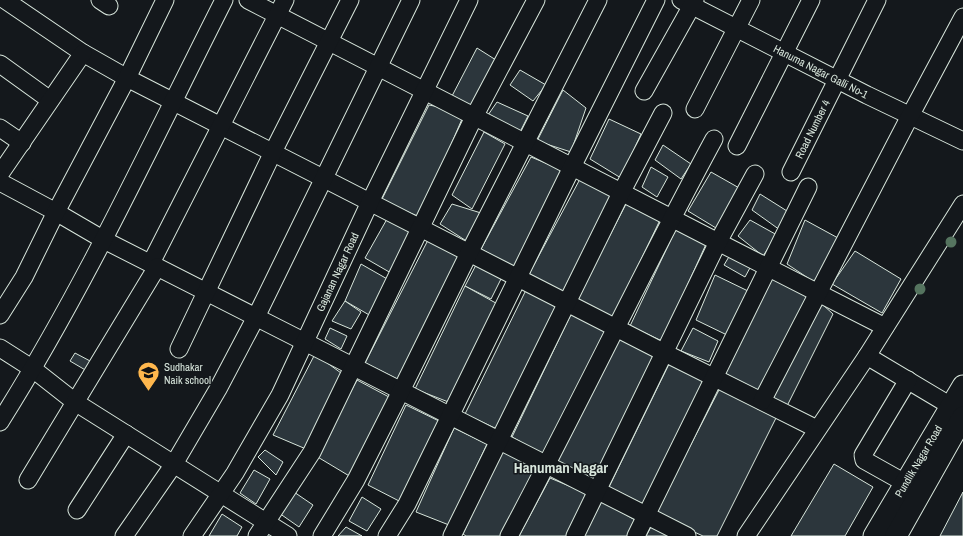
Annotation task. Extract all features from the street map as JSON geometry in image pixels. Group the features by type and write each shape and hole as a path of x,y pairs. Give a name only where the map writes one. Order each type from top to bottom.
{"main road":[{"name":"Pundlik Nagar Road","path":"896,536 959,412 963,386"},
{"name":"Pundlik Nagar Road","path":"874,536 905,483 959,412"}],"street":[{"path":"5,0 83,53 172,102 817,429"},
{"path":"0,315 24,277 56,212 127,78 165,0"},
{"path":"0,422 33,369 104,240 224,0"},
{"path":"248,0 621,193 885,327"},
{"path":"28,480 154,265 220,125 285,0"},
{"path":"179,349 273,152 350,0"},
{"path":"124,536 174,464 218,389 256,318 411,0"},
{"name":"Gajanan Nagar Road","path":"192,536 221,493 280,395 370,202 469,0"},
{"path":"262,529 312,452 474,117 536,0"},
{"path":"322,536 356,480 524,143 598,0"},
{"path":"387,536 407,504 572,167 656,0"},
{"path":"695,109 751,0"},
{"path":"737,146 812,0"},
{"name":"Road Number 4","path":"790,172 877,0"},
{"path":"644,91 689,2"},
{"name":"Hanuma Nagar Galli No-1","path":"689,2 737,29 837,80 963,141"},
{"path":"762,402 963,17"},
{"path":"0,174 83,53"},
{"path":"0,64 50,100"},
{"path":"452,536 621,193 663,113"},
{"path":"0,128 22,143"},
{"path":"509,536 547,465 671,218 714,139"},
{"path":"575,536 718,242 755,174"},
{"path":"0,182 104,240 687,536"},
{"path":"636,536 808,187"},
{"path":"746,536 867,356 963,204"},
{"path":"0,348 33,369 75,402 221,493 262,529 288,536"},
{"path":"867,356 959,412"},
{"path":"905,483 864,460 863,455 908,380"},
{"path":"77,510 126,434"}],"building":[{"path":"477,48 496,60 473,108 452,96"},
{"path":"520,70 546,85 533,101 510,85"},
{"path":"563,90 586,108 571,152 537,141"},
{"path":"497,102 528,116 520,132 488,115"},
{"path":"429,105 465,112 420,217 381,201"},
{"path":"609,119 641,134 621,178 590,159"},
{"path":"484,132 505,144 472,209 452,195"},
{"path":"663,145 691,164 681,179 655,160"},
{"path":"531,157 565,171 515,268 481,249"},
{"path":"651,167 668,177 657,197 642,187"},
{"path":"711,172 741,189 716,228 688,211"},
{"path":"580,179 615,189 563,291 528,276"},
{"path":"760,194 787,211 780,230 752,210"},
{"path":"627,202 660,220 613,318 576,301"},
{"path":"452,204 481,213 468,242 440,224"},
{"path":"387,219 410,232 391,273 365,258"},
{"path":"750,220 777,235 763,256 738,236"},
{"path":"805,220 838,238 814,282 787,264"},
{"path":"676,229 707,242 662,341 630,326"},
{"path":"428,240 461,256 399,380 365,363"},
{"path":"733,250 751,266 745,277 724,265"},
{"path":"855,251 901,279 882,313 832,284"},
{"path":"477,263 505,271 491,299 465,286"},
{"path":"361,264 389,280 371,316 345,301"},
{"path":"715,275 748,291 727,335 696,320"},
{"path":"773,277 808,297 759,394 725,373"},
{"path":"465,286 503,307 451,403 415,389"},
{"path":"526,290 558,308 497,429 465,414"},
{"path":"345,301 361,312 351,329 332,321"},
{"path":"822,304 833,314 787,406 771,399"},
{"path":"572,312 608,331 545,456 512,437"},
{"path":"330,328 347,336 341,349 325,339"},
{"path":"693,328 718,341 709,362 681,351"},
{"path":"620,338 656,356 595,481 557,462"},
{"path":"75,353 92,362 87,371 70,361"},
{"path":"315,354 341,373 306,449 273,435"},
{"path":"669,364 707,380 645,505 609,487"},
{"path":"357,380 389,397 356,480 316,456"},
{"path":"720,388 777,416 717,536 703,536 655,514"},
{"path":"406,405 441,422 401,502 368,485"},
{"path":"454,428 487,444 449,525 416,512"},
{"path":"265,450 283,462 276,475 258,457"},
{"path":"502,450 535,469 502,536 466,536 463,534"},
{"path":"834,464 873,487 845,536 791,536"},
{"path":"254,470 270,479 256,504 240,493"},
{"path":"550,478 586,493 569,536 519,536"},
{"path":"294,492 313,505 299,527 279,513"},
{"path":"963,492 963,536 940,536"},
{"path":"362,497 381,509 367,531 349,521"},
{"path":"602,501 635,520 627,536 584,536"},
{"path":"222,514 242,527 237,536 209,536"},
{"path":"652,525 674,536 646,536"},
{"path":"346,527 362,536 338,536"}],"place":[{"name":"Sudhakar Naik school","path":"149,392"}],"district":[{"name":"Hanuman Nagar","path":"561,467"}]}
